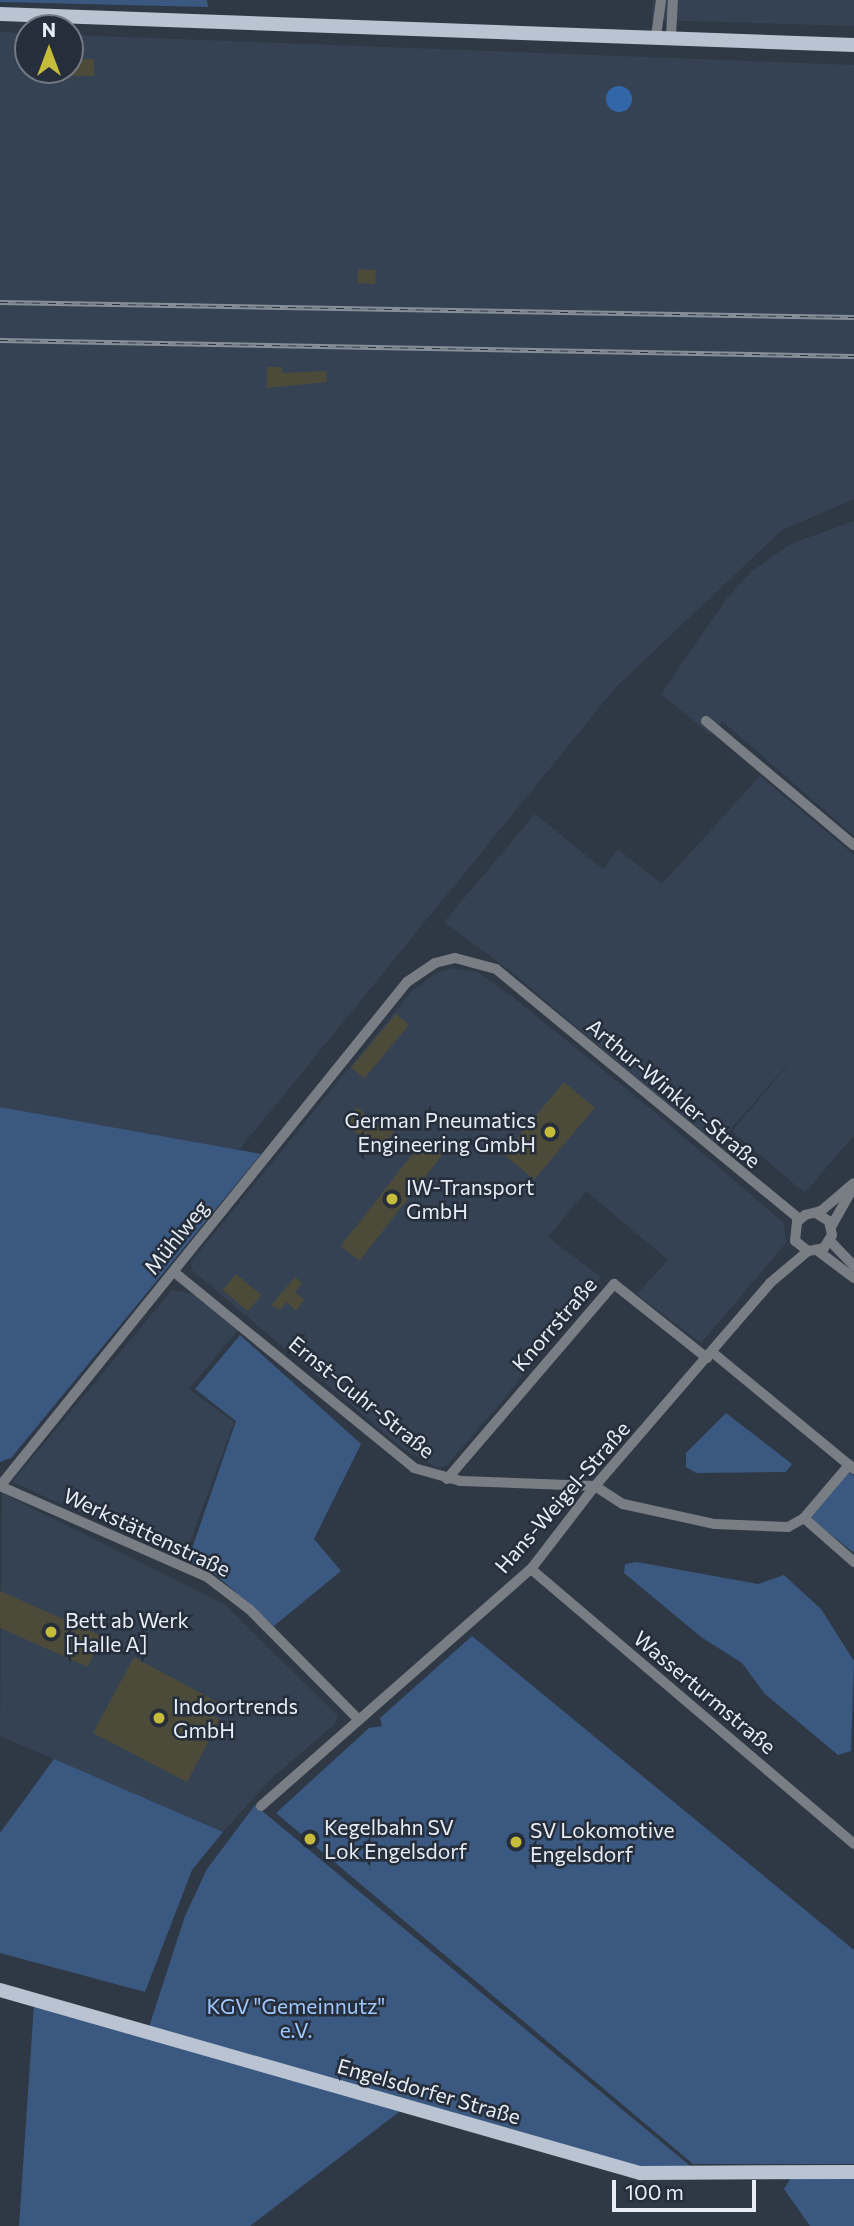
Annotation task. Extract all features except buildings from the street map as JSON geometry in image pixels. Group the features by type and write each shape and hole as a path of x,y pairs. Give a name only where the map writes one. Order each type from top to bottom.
{"main road":[{"path":"0,14 671,36 854,45"},
{"name":"Engelsdorfer Straße","path":"0,1990 640,2174 854,2172"}],"street":[{"path":"656,36 661,0"},
{"path":"671,36 673,0"},
{"path":"706,721 854,845"},
{"name":"Arthur-Winkler-Straße","path":"382,1013 420,970 456,958 496,970 799,1219"},
{"name":"Mühlweg","path":"0,1486 382,1013"},
{"path":"854,1184 816,1213 799,1219 794,1238 854,1279"},
{"path":"854,1184 831,1227 830,1241 854,1266"},
{"path":"816,1213 831,1227"},
{"name":"Hans-Weigel-Straße","path":"261,1806 356,1717 531,1569 595,1486 776,1276 794,1238"},
{"path":"813,1251 830,1241"},
{"name":"Hans-Weigel-Straße","path":"776,1276 813,1251"},
{"name":"Ernst-Guhr-Straße","path":"174,1272 414,1468 447,1479 595,1486"},
{"name":"Knorrstraße","path":"447,1479 614,1284 709,1355"},
{"path":"595,1486 623,1504 715,1524 788,1527 804,1518 851,1467 709,1355"},
{"name":"Werkstättenstraße","path":"0,1486 207,1577 249,1609 356,1717"},
{"path":"804,1518 854,1562"},
{"name":"Wasserturmstraße","path":"531,1569 853,1841"}],"shaded area":[{"path":"653,0 854,0 854,26 652,20"},
{"path":"0,32 14,32 14,84 84,84 84,36 854,65 854,499 782,530 616,687 239,1150 0,1107"},
{"path":"619,86 628,90 632,99 628,108 619,112 610,108 606,99 610,90"},
{"path":"854,521 854,836 722,721 711,735 661,694 727,598 752,571 790,544"},
{"path":"760,776 854,855 854,1135 805,1193 732,1131 807,1042 716,1146 513,973 444,922 535,814 603,869 618,849 662,884"},
{"path":"453,968 477,972 509,994 651,1109 784,1223 786,1243 701,1343 637,1294 668,1260 586,1191 548,1237 601,1277 500,1404 446,1466 438,1468 402,1448 192,1270 191,1262 411,992 437,972"},
{"path":"172,1290 194,1294 238,1330 189,1389 234,1422 184,1559 12,1482"},
{"path":"2,1493 224,1604 338,1716 335,1724 271,1779 223,1832 0,1736"}],"green space":[{"path":"0,0 207,0 208,7 0,2"},
{"path":"0,1107 261,1154 11,1458 0,1462"},
{"path":"240,1335 361,1444 314,1539 341,1571 274,1626 216,1575 188,1560 236,1421 195,1389"},
{"path":"726,1413 792,1464 786,1472 696,1473 686,1467 686,1453"},
{"path":"847,1471 854,1476 854,1553 809,1517"},
{"path":"637,1562 758,1584 784,1575 821,1609 854,1661 851,1751 838,1755 765,1694 742,1663 701,1637 624,1573 625,1564"},
{"name":"SV Lokomotive Engelsdorf","path":"472,1636 854,1950 854,2164 693,2164 276,1813 369,1728 382,1726 380,1718"},
{"path":"54,1759 223,1832 192,1870 145,1992 0,1953 0,1833"},
{"name":"KGV \"Gemeinnutz\" e.V.","path":"255,1805 694,2169 647,2169 412,2102 250,2226 19,2226 34,2004 149,2027 185,1916 207,1869"},
{"path":"854,2175 854,2226 810,2226 784,2189 791,2178"}],"railway":[{"path":"0,302 854,317"},
{"path":"0,340 854,356"}],"place":[{"name":"German Pneumatics Engineering GmbH","path":"550,1132"},
{"name":"IW-Transport GmbH","path":"392,1199"},
{"name":"Bett ab Werk [Halle A]","path":"51,1632"},
{"name":"Indoortrends GmbH","path":"159,1718"},
{"name":"Kegelbahn SV Lok Engelsdorf","path":"310,1839"},
{"name":"SV Lokomotive Engelsdorf","path":"516,1842"}]}
